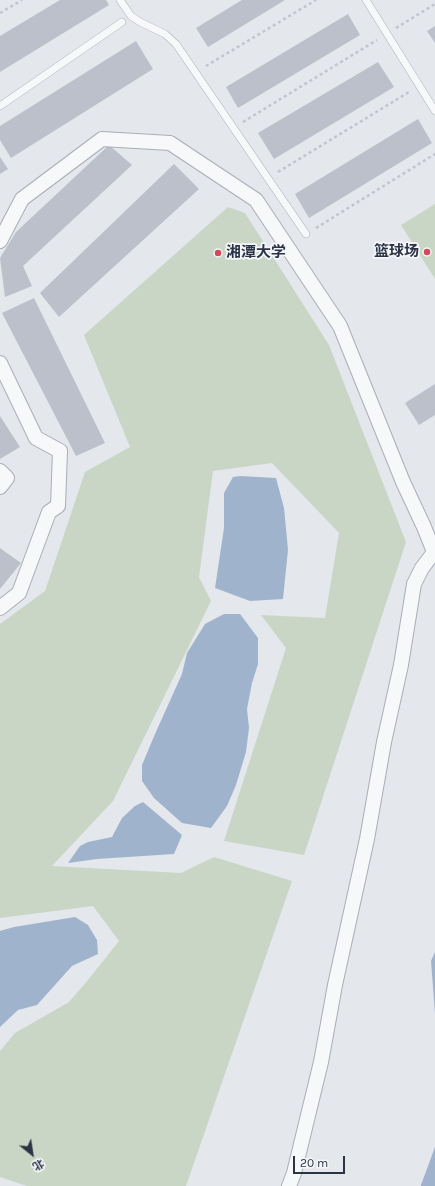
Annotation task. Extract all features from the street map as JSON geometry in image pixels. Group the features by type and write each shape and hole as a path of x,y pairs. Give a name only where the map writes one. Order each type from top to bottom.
{"street":[{"path":"0,241 22,199 102,138 170,143 256,200 340,326 403,482 430,527 435,551 422,568 414,584 401,665 384,742 367,839 335,985 321,1062 294,1173 289,1186"},
{"path":"0,363 36,438 60,452 58,506 49,512 19,593 0,608"},
{"path":"0,374 14,391"},
{"path":"0,471 7,478 0,488"}],"lane":[{"path":"120,0 131,16 165,34 176,44 306,234"},
{"path":"366,0 435,111"},
{"path":"0,106 122,22"}],"path":[{"path":"0,13 22,0"},
{"path":"196,73 316,0"},
{"path":"387,34 435,4"},
{"path":"233,128 376,40"},
{"path":"267,178 409,92"},
{"path":"306,234 435,154"}],"green space":[{"name":"篮球场","path":"435,204 435,279 401,225"},
{"path":"228,207 245,213 329,345 406,542 304,855 224,841 286,648 261,615 325,618 339,533 272,463 213,471 199,577 211,601 113,801 52,866 181,873 214,857 292,881 186,1186 27,1186 0,1177 0,1051 15,1033 69,1002 119,941 93,906 0,918 0,624 45,591 85,472 130,447 84,335"}],"water":[{"path":"233,477 276,478 284,508 288,550 283,599 250,601 215,588 224,528 224,493"},
{"path":"224,614 240,614 258,638 258,664 252,683 247,709 249,728 246,752 236,785 227,806 211,828 182,823 154,798 142,781 142,765 182,674 187,653 205,624"},
{"path":"143,802 182,835 174,854 97,859 68,863 80,846 88,842 112,837 122,818 135,806"},
{"path":"75,917 88,925 97,940 98,954 72,966 37,1005 18,1010 0,1027 0,931 14,927"},
{"path":"435,952 435,1014 431,961"},
{"path":"435,1147 435,1186 421,1186 421,1185"}],"building":[{"path":"60,0 106,0 109,5 0,72 0,36"},
{"path":"242,0 285,0 208,47 196,28"},
{"path":"348,14 360,35 238,108 226,87"},
{"path":"435,26 435,43 427,31"},
{"path":"136,41 153,69 11,158 0,140 0,126"},
{"path":"378,62 394,87 274,159 258,133"},
{"path":"418,119 432,143 309,218 295,194"},
{"path":"109,145 132,165 23,266 32,286 5,297 0,258 16,232"},
{"path":"0,157 8,169 0,174"},
{"path":"174,164 199,189 59,317 40,293"},
{"path":"34,298 105,443 76,456 2,313"},
{"path":"435,384 435,415 419,425 405,403"},
{"path":"0,416 20,447 0,459"},
{"path":"0,548 21,563 0,589"}],"place":[{"name":"篮球场","path":"427,252"},
{"name":"湘潭大学","path":"218,253"}]}
